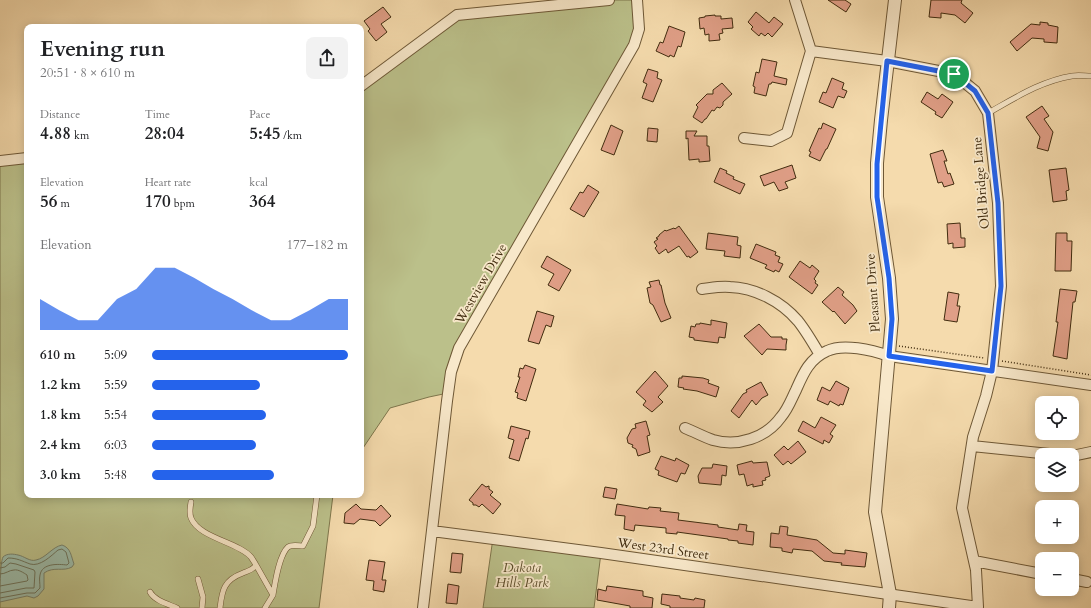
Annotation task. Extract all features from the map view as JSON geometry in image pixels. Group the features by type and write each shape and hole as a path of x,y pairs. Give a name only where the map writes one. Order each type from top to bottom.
{"street":[{"path":"364,84 457,15 609,0"},
{"name":"Westview Drive","path":"423,608 451,372 459,348 634,45 639,28 637,0"},
{"path":"744,138 771,141 787,133 811,51 795,0"},
{"name":"Pleasant Drive","path":"889,608 890,594 875,512 892,319 889,278 877,197 877,164 887,61 895,0"},
{"name":"Old Bridge Lane","path":"811,51 887,61 954,74 975,91 988,113 998,203 1001,286 992,371 973,437 962,508 974,562 978,608"},
{"path":"0,161 24,158"},
{"path":"702,289 734,287 753,291 771,299 787,310 796,319 820,355"},
{"path":"685,428 713,440 725,442 742,441 760,436 774,425 782,416 807,367 815,358 827,350 842,347 873,350 889,356 1091,385"},
{"path":"972,446 1035,453"},
{"path":"1079,455 1091,452"},
{"name":"West 23rd Street","path":"432,531 890,594 978,608"},
{"path":"974,562 1035,573"},
{"path":"1079,580 1087,582"}],"lane":[{"path":"988,113 1029,90 1049,82 1073,75 1091,76"},
{"path":"265,608 273,595 283,555 288,547 292,545 303,546 310,532 317,498"},
{"path":"191,502 190,512 194,523 205,532 246,552 252,558 273,595"},
{"path":"220,608 225,585 229,580 234,576 253,569 256,565"},
{"path":"198,579 203,597 202,608"},
{"path":"150,592 152,596 157,599 178,608"}],"path":[{"path":"898,346 993,359 1091,375"}],"green space":[{"path":"609,0 637,0 639,29 459,348 448,393 390,408 364,447 364,84 457,15"},
{"path":"24,158 24,498 333,498 319,608 0,608 0,161"},
{"name":"Dakota Hills Park","path":"493,538 601,553 594,608 483,608"}],"water":[{"path":"62,545 67,548 70,553 74,564 72,567 51,570 44,573 44,589 34,598 27,596 0,602 3,557 13,554 36,560"}],"building":[{"path":"828,0 845,0 851,4 846,12"},
{"path":"931,0 962,0 961,3 973,13 965,23 955,15 941,13 941,18 929,17"},
{"path":"383,7 391,17 381,24 387,32 376,41 368,31 370,29 364,21"},
{"path":"756,12 769,23 774,17 783,24 772,37 768,33 765,36 761,33 759,36 751,29 753,27 748,22"},
{"path":"715,15 721,16 721,19 732,18 733,28 722,29 723,33 719,34 720,40 709,41 709,34 705,35 704,28 700,29 699,18"},
{"path":"1040,22 1058,27 1057,43 1044,42 1044,39 1032,38 1017,51 1010,42 1031,24 1040,25"},
{"path":"669,26 685,32 681,47 678,46 674,57 670,55 669,57 656,51 660,42 663,43"},
{"path":"762,59 777,62 774,76 787,79 786,85 772,82 769,84 766,96 754,93 755,87 753,86 756,72 759,73"},
{"path":"648,69 658,72 657,78 662,80 653,102 642,98 647,84 643,82"},
{"path":"832,78 844,83 842,89 847,91 844,98 838,96 833,108 819,102 823,92 826,93"},
{"path":"722,83 732,94 723,102 723,105 720,108 717,107 714,111 712,110 702,123 693,117 698,107 696,105 707,94 713,94 713,90"},
{"path":"927,92 938,99 942,94 953,102 942,118 921,102"},
{"path":"1042,106 1049,116 1044,119 1053,132 1048,151 1037,148 1040,137 1026,117"},
{"path":"823,123 836,129 820,161 809,156 811,152 809,151 819,128 821,129"},
{"path":"611,125 623,131 614,155 601,150"},
{"path":"648,128 658,129 657,142 647,141"},
{"path":"686,131 697,131 694,136 707,136 710,161 699,162 699,159 689,160 688,138 686,139"},
{"path":"943,150 947,161 944,161 948,174 950,173 954,184 944,187 942,182 938,183 930,154"},
{"path":"792,165 796,178 785,182 788,188 779,191 774,182 764,186 760,176"},
{"path":"720,168 727,171 726,173 734,177 733,179 745,184 740,194 714,182"},
{"path":"1066,168 1069,190 1066,191 1067,200 1053,202 1049,170"},
{"path":"588,185 599,192 584,217 570,209 580,192 583,193"},
{"path":"960,223 961,238 965,238 965,247 953,248 953,243 948,244 947,224"},
{"path":"679,226 698,252 690,258 689,256 687,257 679,246 668,253 666,249 659,254 655,248 657,246 654,242 658,239 656,238 665,230 675,229"},
{"path":"708,233 738,237 737,245 741,246 740,258 724,256 725,251 706,249"},
{"path":"1056,233 1067,233 1067,241 1072,241 1071,271 1055,271"},
{"path":"756,244 776,252 775,255 780,257 778,262 783,264 779,272 775,270 774,272 765,268 767,265 750,258"},
{"path":"547,256 571,270 559,291 548,285 554,274 541,267"},
{"path":"800,261 810,268 812,265 819,271 814,279 816,281 815,283 818,285 812,294 789,277"},
{"path":"659,280 665,303 671,318 661,322 653,305 650,303 647,288 651,287 649,282"},
{"path":"838,287 844,292 842,295 857,311 845,324 834,311 833,312 822,302"},
{"path":"1060,289 1077,291 1075,302 1073,302 1067,359 1053,356 1058,322 1056,322"},
{"path":"948,292 959,294 957,306 960,306 957,322 944,320"},
{"path":"537,311 554,316 551,327 546,325 539,344 528,341"},
{"path":"711,320 727,323 725,338 719,337 718,343 694,340 694,338 689,337 691,326 695,327 696,324 700,323 711,325"},
{"path":"759,324 771,337 782,337 782,339 787,339 786,350 767,349 762,355 744,336"},
{"path":"525,365 536,369 526,401 517,398 518,393 515,392 520,377 518,377 520,368 523,369"},
{"path":"655,371 668,386 658,397 663,402 652,412 643,405 646,401 636,392"},
{"path":"682,376 709,380 708,383 719,387 716,397 678,387 679,378 682,378"},
{"path":"836,381 849,388 843,405 840,404 839,406 830,401 828,405 817,400 822,387 830,391"},
{"path":"761,382 768,395 762,398 756,405 752,400 739,418 731,411 743,394 747,392 746,390"},
{"path":"821,417 836,425 830,434 833,436 829,443 824,440 823,444 798,431 803,421 815,428"},
{"path":"646,421 650,435 647,436 650,452 638,456 636,449 632,447 633,445 628,443 627,438 632,429 636,428 635,424"},
{"path":"511,426 530,431 528,439 526,438 519,461 509,458 514,440 508,438"},
{"path":"798,441 806,452 791,464 788,461 783,465 774,455 784,446 788,450"},
{"path":"661,456 675,461 676,458 689,465 685,474 681,473 677,482 658,475 659,471 655,469"},
{"path":"752,461 753,463 767,462 770,476 765,478 766,480 762,481 763,485 753,487 753,484 747,486 744,474 739,475 737,465"},
{"path":"713,464 727,466 726,476 722,475 721,485 699,483 698,476 702,468 712,468"},
{"path":"482,484 486,487 489,486 489,489 493,492 490,495 501,504 493,514 482,504 479,507 473,505 473,503 469,500"},
{"path":"605,487 617,489 615,499 603,497"},
{"path":"356,504 361,509 376,510 381,505 391,516 380,526 375,521 360,519 354,524 344,523 345,513"},
{"path":"617,504 648,509 649,507 661,508 660,511 679,513 678,520 718,525 718,527 738,530 739,524 747,525 746,531 754,532 753,545 738,543 738,541 728,539 677,532 677,534 666,533 666,528 635,525 634,531 624,529 625,516 615,515"},
{"path":"780,526 788,527 787,535 817,540 833,553 845,554 845,550 867,553 865,567 841,565 842,563 824,561 812,551 793,549 792,553 782,551 782,548 770,547 771,533 779,534"},
{"path":"452,553 463,554 461,573 450,572"},
{"path":"369,560 385,562 382,580 386,580 384,592 373,590 374,581 366,580"},
{"path":"448,584 459,586 457,604 446,603"},
{"path":"607,586 643,591 643,596 653,598 652,608 630,608 630,606 597,600 598,589 606,591"},
{"path":"662,594 680,596 680,598 694,600 695,598 705,600 704,608 670,608 670,606 661,604"}],"route":[{"path":"887,61 954,74 975,91 988,113 998,203 1001,286 992,371 889,356 892,319 889,278 877,197 877,164 887,61"}]}
